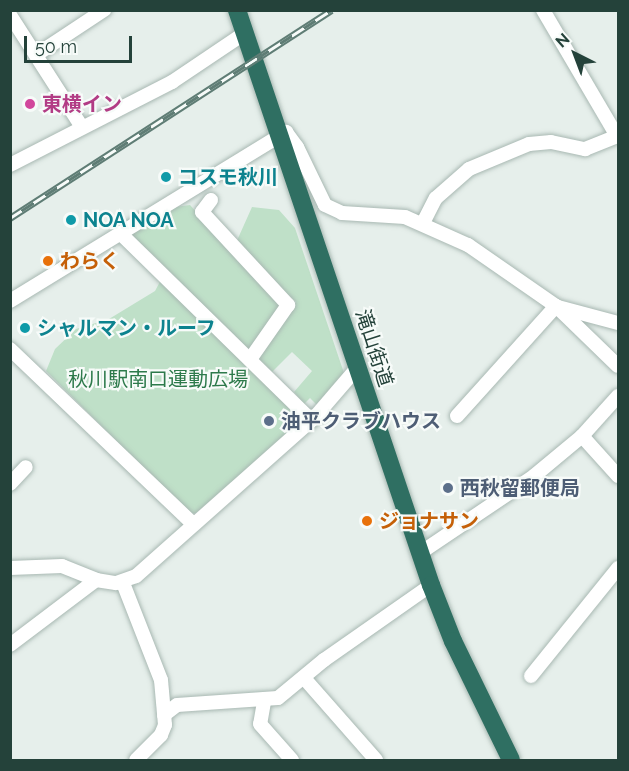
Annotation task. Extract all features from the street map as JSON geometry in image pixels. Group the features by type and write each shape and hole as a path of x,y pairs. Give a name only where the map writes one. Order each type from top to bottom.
{"highway":[{"name":"滝山街道","path":"237,10 431,585 453,641 511,760"}],"street":[{"path":"36,55 104,10"},
{"path":"423,223 436,198 478,165 528,144 551,142 585,149 618,136 543,10"},
{"path":"10,15 82,127"},
{"path":"10,165 172,82 245,33"},
{"path":"10,301 285,132 297,147 325,205 342,213 405,218 423,223 468,245 556,306 618,366"},
{"path":"211,200 202,212 288,305 251,358"},
{"path":"120,233 251,358 311,420"},
{"path":"556,306 618,323"},
{"path":"457,416 556,306"},
{"path":"10,349 192,523"},
{"path":"10,568 62,566 96,580 123,583 136,576 192,523 311,420 358,367"},
{"path":"420,552 534,477 582,436 618,396"},
{"path":"582,436 618,476"},
{"path":"10,484 27,467"},
{"path":"531,676 618,568"},
{"path":"10,645 96,580"},
{"path":"123,583 161,680 164,715 161,735 136,760"},
{"path":"164,715 186,703 264,702 278,698 324,660 431,585"},
{"path":"304,678 372,759"},
{"path":"264,702 260,724 292,760"}],"green space":[{"path":"190,205 282,307 252,348 247,349 149,251 127,235 168,208"},
{"path":"252,207 279,210 295,228 344,373 317,405 310,398 304,404 294,392 312,371 292,352 272,372 259,359 259,354 296,302 235,245"},
{"name":"秋川駅南口運動広場","path":"162,278 301,414 301,421 285,437 196,513 189,513 46,371 55,349 76,329 109,319 155,291"}],"railway":[{"path":"10,218 332,10"}],"place":[{"name":"東横イン","path":"30,104"},
{"name":"コスモ秋川","path":"166,177"},
{"name":"NOA NOA","path":"71,220"},
{"name":"わらく","path":"48,261"},
{"name":"シャルマン・ルーフ","path":"25,328"},
{"name":"油平クラブハウス","path":"269,421"},
{"name":"西秋留郵便局","path":"448,488"},
{"name":"ジョナサン","path":"367,521"}]}
